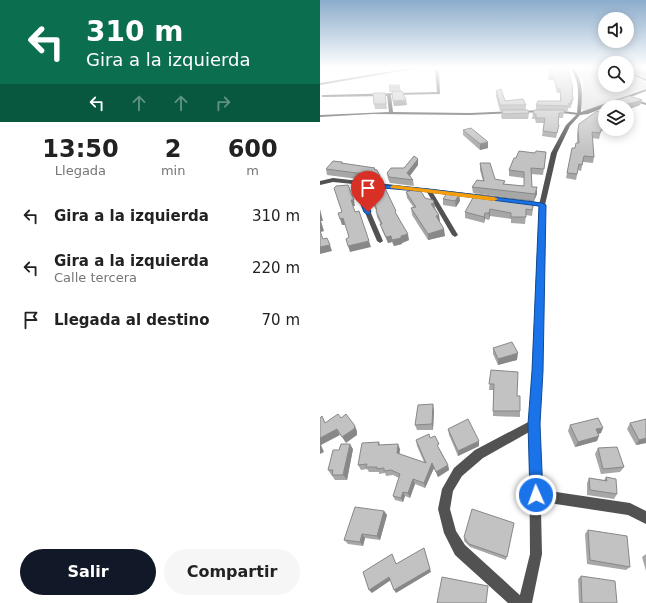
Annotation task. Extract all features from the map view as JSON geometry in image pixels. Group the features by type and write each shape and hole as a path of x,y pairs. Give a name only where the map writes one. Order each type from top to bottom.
{"street":[{"path":"389,96 391,112"},
{"path":"525,603 536,554 534,424 542,205 554,153 568,125 578,114 580,96"},
{"path":"320,116 346,113 391,112 461,114 556,111 578,114 586,113 626,97 646,104"},
{"path":"320,183 333,180 356,184 429,190 489,198"},
{"path":"356,184 380,242"},
{"path":"429,190 455,235"},
{"path":"520,202 542,205"},
{"path":"518,603 460,550 450,533 444,509 448,489 458,472 479,454 534,424"},
{"path":"536,495 630,509 646,518"}],"shaded area":[{"path":"582,96 625,96 614,100 598,100 598,106 583,112"}],"building":[{"path":"373,96 385,96 386,104 374,104"},
{"path":"392,96 404,96 406,100 393,101"},
{"path":"497,96 503,96 505,101 523,99 526,105 500,105"},
{"path":"561,96 573,96 573,100 571,100 571,104 569,103 569,106 536,105 538,101 561,101"},
{"path":"630,96 642,100 634,102 634,100 617,100"},
{"path":"502,110 528,110 529,113 503,114"},
{"path":"534,110 564,110 564,113 559,113 557,133 543,131 545,118 536,118 536,114 533,114"},
{"path":"598,111 598,133 592,132 594,157 584,156 582,165 579,164 577,174 567,173 572,148 575,148 576,143 579,143 579,124"},
{"path":"471,128 488,142 480,144 463,130"},
{"path":"519,151 535,153 536,151 546,152 544,169 531,168 532,187 537,187 535,194 472,187 477,180 484,181 480,163 490,163 495,179 505,181 503,184 524,186 524,172 509,170"},
{"path":"414,156 418,159 407,173 413,180 389,177 387,173 391,168 404,168"},
{"path":"333,161 375,168 374,169 377,170 380,176 326,169"},
{"path":"371,184 383,184 396,211 395,212 408,234 401,236 401,238 392,240 391,236 386,237 380,224 382,224 369,189 373,188"},
{"path":"348,185 354,200 351,200 355,212 359,211 369,241 348,246 346,239 349,237 343,218 340,219 338,213 342,212 334,188 336,186"},
{"path":"419,188 425,198 433,200 434,203 431,204 439,215 436,216 444,229 428,234 411,208 416,207 406,192"},
{"path":"447,193 459,195 455,201 443,199"},
{"path":"475,194 534,201 532,210 526,209 526,217 511,217 511,213 490,209 489,213 485,213 484,217 465,212"},
{"path":"320,231 323,239 327,238 330,245 320,247"},
{"path":"512,342 518,353 498,359 493,348"},
{"path":"491,370 518,372 517,396 520,396 520,411 493,411 494,384 489,384"},
{"path":"433,404 432,424 415,425 418,405"},
{"path":"338,414 341,418 346,414 355,426 354,429 342,437 337,429 320,438 320,418 322,416 325,423"},
{"path":"598,418 603,428 596,429 599,436 578,442 570,425"},
{"path":"468,419 479,441 458,451 448,429"},
{"path":"646,419 646,438 639,440 630,423"},
{"path":"429,434 430,438 435,436 439,444 437,445 448,465 436,472 432,463 424,483 413,479 408,493 403,492 401,498 393,496 400,474 391,470 384,471 384,468 377,469 377,467 366,467 367,464 358,465 362,443 379,442 378,445 398,444 397,453 426,463 416,440"},
{"path":"341,444 350,444 343,475 332,475 333,470 328,470 333,450 339,450"},
{"path":"617,447 624,467 603,469 598,448"},
{"path":"606,477 616,479 617,494 590,490 589,478 607,481"},
{"path":"355,507 384,511 377,536 362,534 360,542 344,540"},
{"path":"472,509 514,523 507,557 469,544 464,537"},
{"path":"588,530 627,536 630,567 590,560"},
{"path":"424,548 430,569 394,590 389,577 369,590 363,572 392,554 396,564"},
{"path":"581,576 615,581 617,603 582,603"},
{"path":"442,577 488,586 486,603 437,603"}],"slow traffic":[{"path":"393,187 429,190 494,199"}],"route":[{"path":"368,212 356,184 429,190 542,205 534,424 536,495"}]}
